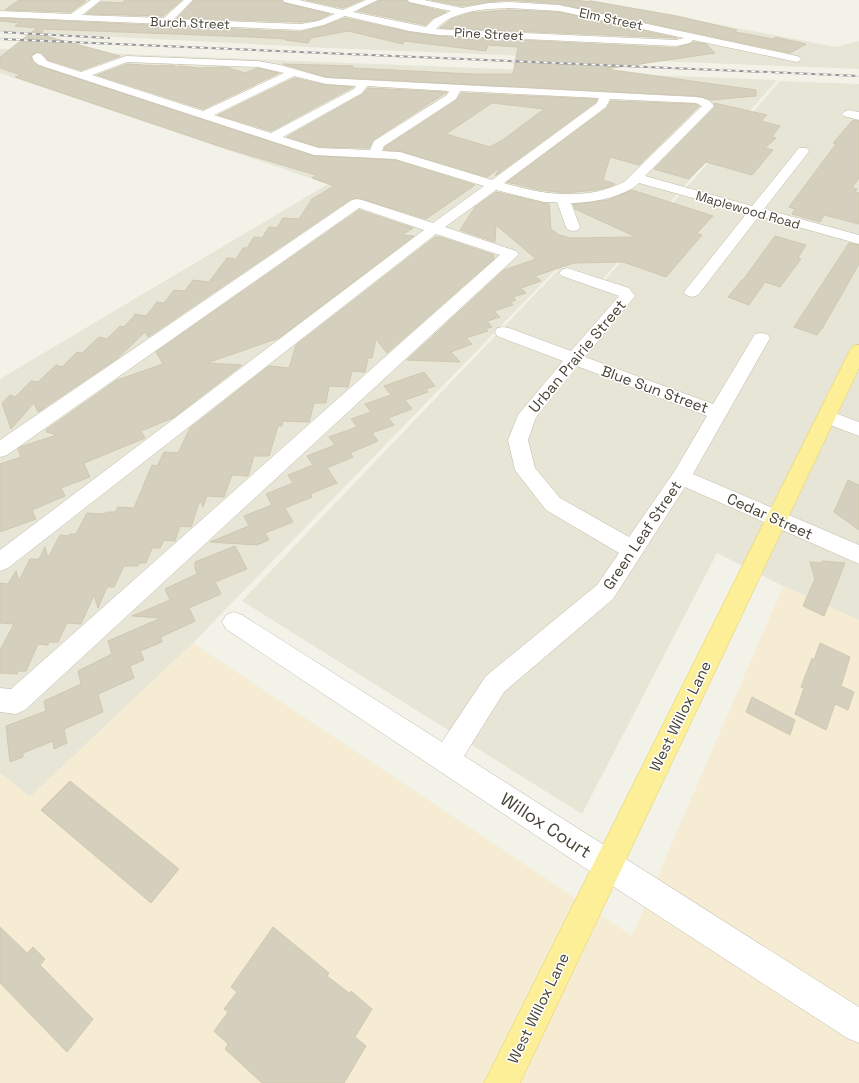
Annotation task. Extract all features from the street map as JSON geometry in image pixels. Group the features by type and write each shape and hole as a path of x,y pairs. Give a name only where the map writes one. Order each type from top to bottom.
{"main road":[{"name":"West Willox Lane","path":"502,1083 859,350"}],"street":[{"path":"72,18 97,0"},
{"path":"165,22 188,0"},
{"name":"Pine Street","path":"287,0 428,31 676,42 686,41 692,36"},
{"name":"Burch Street","path":"0,14 300,27 321,24 374,0"},
{"path":"412,0 463,11"},
{"name":"Elm Street","path":"428,31 436,22 463,11 500,5 545,6 797,59"},
{"path":"37,56 43,63 318,152 375,154 406,158 528,195 563,199 579,199 608,194 629,185 708,104 696,100 317,80 294,72 258,64 126,58 82,75"},
{"path":"204,115 294,72"},
{"path":"273,137 358,91 364,83"},
{"path":"375,154 378,144 452,97 456,88"},
{"path":"0,562 434,229 602,105 606,95"},
{"path":"692,292 803,151"},
{"name":"Maplewood Road","path":"637,178 859,240"},
{"path":"563,199 573,227"},
{"path":"0,450 357,203 511,254 16,702 0,700"},
{"name":"Urban Prairie Street","path":"567,273 623,291 627,296 527,415 518,440 525,470 553,504 633,550"},
{"name":"Blue Sun Street","path":"503,332 718,413"},
{"name":"Green Leaf Street","path":"446,760 495,684 605,592 681,477 761,338"},
{"path":"826,416 859,429"},
{"name":"Cedar Street","path":"681,477 859,555"},
{"name":"Willox Court","path":"234,622 859,1026"}],"shaded area":[{"path":"0,0 590,0 836,47 859,41 859,69 326,48 0,31"},
{"path":"0,49 777,80 603,279 560,265 193,643 30,797 0,773 0,379 328,184 0,73"},
{"path":"780,81 859,84 859,620 783,586 717,553 582,814 242,601 561,267 604,281"},
{"path":"783,586 859,620 859,1083 0,1083 0,773 30,797 193,643 632,936"}],"building":[{"path":"19,0 86,1 71,12 5,10"},
{"path":"124,0 182,0 163,16 86,14 101,2 124,3"},
{"path":"194,0 282,0 284,3 330,14 318,20 301,22 177,18"},
{"path":"306,0 362,0 343,8"},
{"path":"379,0 407,0 409,3 446,12 433,18 426,25 358,11"},
{"path":"431,0 509,0 462,6"},
{"path":"509,0 591,1 677,16 737,30 735,32 773,39 775,37 806,44 790,53 559,4"},
{"path":"509,10 559,12 677,38 440,28 452,19 470,13"},
{"path":"0,18 301,32 324,26 345,18 409,32 438,36 676,48 693,42 706,44 715,53 606,69 756,90 756,96 711,100 696,96 326,77 283,64 353,66 353,68 472,74 513,74 518,47 488,45 486,51 404,41 403,44 348,31 311,38 308,43 285,39 251,37 43,29 42,35 120,56 81,70 48,60 42,53 37,52 31,57 33,62 39,66 314,156 395,160 475,185 426,219 362,199 351,199 148,337 145,332 118,358 38,412 34,403 11,429 2,403 10,395 15,397 31,381 38,382 56,365 62,367 77,352 82,353 99,337 107,339 120,326 124,327 135,315 134,314 146,316 157,302 164,303 174,290 185,291 193,280 209,282 227,258 236,259 243,248 247,248 254,237 262,238 269,227 277,228 283,218 299,219 312,199 334,186 312,178 316,175 225,148 15,77 21,75 0,68 0,57 37,28 15,26 20,23 0,21"},
{"path":"127,64 156,66 172,65 177,67 200,68 226,67 245,73 258,68 279,73 203,109 97,75"},
{"path":"294,78 326,85 353,87 271,131 218,115"},
{"path":"368,88 447,92 373,140 369,148 319,147 287,137 363,94"},
{"path":"461,93 597,99 596,102 495,176 501,167 487,177 400,151 384,150 385,147 457,100","holes":["492,103 544,109 504,139 490,147 446,134"]},
{"path":"611,101 696,104 699,106 639,165 610,157 603,180 615,184 609,187 565,193 535,189 507,182 607,108"},
{"path":"714,103 767,115 761,121 780,126 772,137 776,138 765,148 773,150 752,175 706,162 689,179 654,169 715,107"},
{"path":"853,120 859,121 859,178 852,188 857,189 855,192 859,193 859,224 824,215 820,222 792,214 795,209 789,207 836,144 833,143"},
{"path":"632,190 713,216 697,233 702,235 666,277 623,262 574,263 535,276 541,281 521,288 526,293 513,297 516,300 511,302 513,305 494,311 500,317 487,321 492,327 485,329 488,331 466,338 472,344 451,352 460,362 407,360 504,270 536,259 496,225 495,242 460,230 475,207 496,192 549,204 551,229 559,235 571,238 636,237 575,209 573,204 608,200"},
{"path":"359,210 413,228 402,235 414,236 279,338 207,363 242,365 173,418 141,431 145,438 82,464 84,464 90,477 61,488 65,496 32,510 36,519 0,532 0,464 21,457 18,449 20,447 57,435 47,432 46,430 117,380 163,364 156,352"},
{"path":"775,236 806,245 798,258 801,259 780,287 765,282 749,305 728,297 743,280"},
{"path":"435,237 440,237 494,255 494,259 387,353 376,339 372,358 368,358 365,372 352,371 348,387 329,386 326,403 314,403 309,422 283,421 282,426 278,426 269,456 254,456 248,476 232,475 224,497 207,496 203,507 200,500 191,527 180,526 175,541 164,540 160,548 152,548 146,563 139,563 138,566 124,566 114,587 107,587 98,608 94,595 81,624 67,623 58,642 49,642 48,645 38,644 26,671 18,671 17,674 0,673 0,650 14,624 0,623 0,583 8,584 16,571 19,581 30,559 39,559 45,547 48,558 60,535 69,536 70,534 76,534 87,513 104,514 106,512 115,512 118,507 134,508 152,465 157,466 164,452 178,453 190,428 269,366 289,368 296,345"},
{"path":"849,243 859,245 859,264 823,327 817,335 794,327"},
{"path":"424,372 435,386 426,389 428,392 405,400 412,409 388,418 394,425 372,433 378,441 350,453 353,457 327,468 337,483 310,494 312,497 285,508 293,522 265,533 269,540 257,545 210,542 249,526 244,516 272,505 266,494 293,483 288,475 313,465 307,456 335,445 329,437 357,427 351,419 371,412 365,404 391,395 384,386"},
{"path":"848,480 859,485 859,530 834,512"},
{"path":"235,546 247,569 215,582 221,594 189,608 195,621 161,637 162,642 140,651 144,660 130,666 134,678 98,694 103,712 64,729 67,743 54,749 53,741 23,753 23,757 10,762 6,726 46,711 44,701 81,684 78,671 112,654 108,641 161,618 132,616 170,600 165,589 197,574 195,562"},
{"path":"822,561 845,563 824,616 803,606 815,579 810,562 822,563"},
{"path":"820,643 850,657 841,686 854,692 848,710 835,704 826,730 795,714 804,688 801,687 812,658 814,660"},
{"path":"752,697 795,720 790,735 746,712"},
{"path":"70,781 179,869 151,903 41,810"},
{"path":"0,927 27,953 33,947 45,959 40,965 93,1019 67,1052 0,983"},
{"path":"273,927 329,973 327,976 349,993 351,991 372,1009 355,1037 366,1046 344,1083 262,1083 225,1049 228,1044 214,1031 228,1012 224,1009 237,992 231,987"}],"railway":[{"path":"0,32 109,38"},
{"path":"0,39 859,76"}]}
